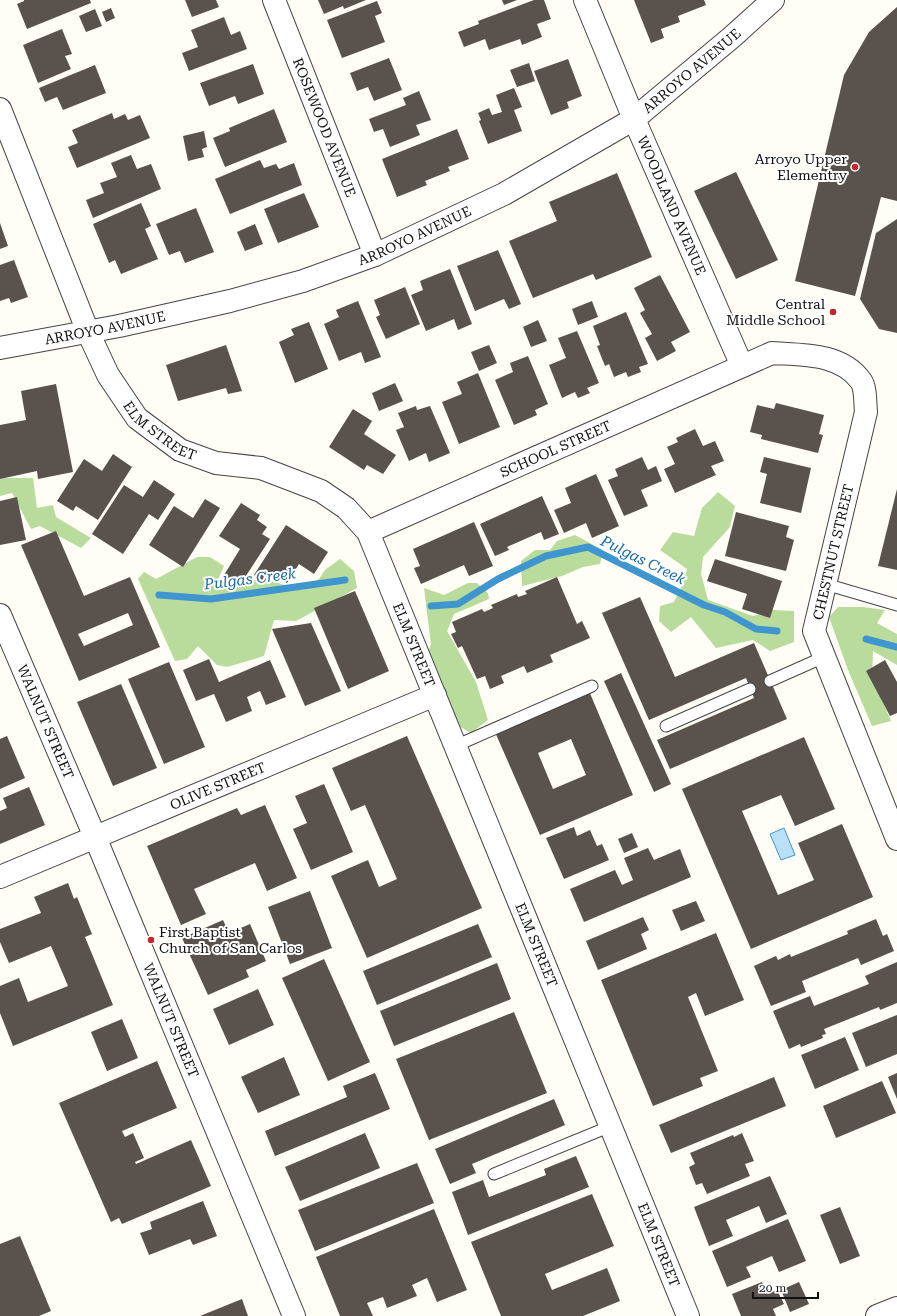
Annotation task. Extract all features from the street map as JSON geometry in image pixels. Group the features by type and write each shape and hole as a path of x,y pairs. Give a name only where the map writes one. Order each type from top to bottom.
{"street":[{"name":"ROSEWOOD AVENUE","path":"274,0 375,255"},
{"name":"WOODLAND AVENUE","path":"585,0 634,119 742,366"},
{"name":"ARROYO AVENUE","path":"0,348 88,332 230,301 303,281 375,255 504,194 634,119 732,37 773,0"},
{"name":"ELM STREET","path":"0,110 88,332 108,375 137,418 180,450 216,462 261,468 321,491 346,508 368,532 688,1316"},
{"name":"CHESTNUT STREET","path":"742,366 772,353 819,356 843,364 862,382 866,412 814,632 897,838"},
{"name":"SCHOOL STREET","path":"368,532 742,366"},
{"name":"WALNUT STREET","path":"0,615 95,837 294,1316"},
{"name":"OLIVE STREET","path":"0,877 435,695"},
{"path":"877,1316 897,1308"}],"lane":[{"path":"825,584 897,605"},
{"path":"770,681 824,658"},
{"path":"455,746 592,686"},
{"path":"666,726 750,689"},
{"path":"494,1174 611,1126"}],"green space":[{"path":"33,478 37,508 53,505 56,517 91,538 81,548 40,526 31,529 12,493 0,496 0,479"},
{"path":"718,492 735,506 730,527 703,557 701,574 708,600 753,616 773,610 794,611 794,642 770,651 753,640 716,648 691,617 671,632 659,621 660,606 674,602 682,586 687,569 660,550 673,532 694,536 702,508"},
{"path":"575,535 603,550 600,564 583,567 562,576 522,586 521,561 535,550 550,550 557,541"},
{"path":"197,557 210,557 224,566 217,582 229,587 247,581 262,580 277,583 295,590 319,579 325,570 340,559 354,571 357,588 296,621 274,620 264,656 227,667 217,665 198,646 187,659 175,661 138,579 144,572 156,579"},
{"path":"468,583 477,583 488,593 489,599 454,614 447,631 476,682 488,720 471,733 457,725 426,656 431,645 424,588 444,595"},
{"path":"838,607 863,607 885,610 877,623 897,634 897,665 873,651 872,677 891,721 872,726 848,670 829,617"}],"water":[{"path":"784,828 795,855 781,860 770,834"}],"building":[{"path":"24,0 90,0 91,3 27,29 17,4"},
{"path":"185,0 216,0 219,7 192,17"},
{"path":"318,0 366,0 344,9 343,6 324,14"},
{"path":"502,0 517,0 504,5"},
{"path":"534,0 544,0 551,19 537,24 542,37 522,45 520,39 489,50 485,39 464,47 458,32 479,24 478,21"},
{"path":"634,0 704,0 706,5 678,16 680,22 661,29 664,38 651,43"},
{"path":"377,1 382,13 375,16 385,42 342,58 327,20"},
{"name":"Arroyo Upper Elementry","path":"897,7 897,201 881,197 855,296 795,281 844,75 869,32"},
{"path":"111,8 115,18 106,22 102,12"},
{"path":"95,9 102,26 86,32 79,16"},
{"path":"224,17 231,35 240,31 247,49 189,71 182,53 198,47 191,30"},
{"path":"62,29 72,54 65,56 71,69 38,83 23,45"},
{"path":"389,58 402,90 374,101 368,87 357,91 350,73"},
{"path":"568,59 582,96 567,102 569,108 551,115 534,71"},
{"path":"529,63 535,81 517,87 510,70"},
{"path":"253,64 264,94 238,104 235,96 209,106 200,83"},
{"path":"95,65 106,93 63,110 57,97 45,102 39,88"},
{"path":"514,88 522,107 514,110 522,131 488,144 479,121 481,120 478,113 489,108 492,115 502,112 496,95"},
{"path":"419,91 431,120 416,125 420,135 390,147 383,129 374,132 369,119 406,105 403,98"},
{"path":"274,109 287,142 225,167 213,138 230,131 229,128"},
{"path":"112,113 114,119 125,114 128,120 140,115 150,138 77,168 68,147 78,143 72,130"},
{"path":"457,129 469,159 448,167 450,171 425,181 427,185 397,197 382,159"},
{"path":"204,131 207,147 202,149 204,157 188,161 183,136"},
{"path":"131,155 137,169 151,164 161,189 93,218 86,200 104,193 100,183 117,177 111,163"},
{"path":"260,160 264,168 276,164 279,169 294,163 302,185 230,214 215,179"},
{"path":"736,172 778,260 736,279 694,191"},
{"path":"617,173 652,257 596,280 593,274 533,298 509,241 557,221 549,202"},
{"path":"304,193 319,227 278,243 264,209"},
{"path":"141,203 151,226 145,229 158,259 121,274 115,260 109,263 93,224"},
{"path":"196,208 214,252 185,263 180,251 169,255 156,224"},
{"path":"897,219 897,333 879,329 860,299 876,233"},
{"path":"0,223 8,246 0,249"},
{"path":"255,224 263,244 245,251 237,232"},
{"path":"498,250 521,304 509,309 504,299 475,311 457,266"},
{"path":"14,260 28,297 11,303 9,298 0,301 0,265"},
{"path":"450,269 472,324 458,330 454,319 426,331 411,295 423,290 420,281"},
{"path":"660,275 690,332 671,342 676,351 657,361 645,338 652,334 640,313 645,310 634,288"},
{"path":"405,287 420,324 386,339 376,317 380,315 374,300"},
{"path":"358,301 381,357 365,363 361,352 339,361 324,324 339,317 336,310"},
{"path":"592,301 598,317 578,325 572,309"},
{"path":"626,312 648,364 639,367 641,372 628,377 626,372 614,377 609,364 605,366 597,346 600,345 593,326"},
{"path":"538,320 547,341 531,347 523,327"},
{"path":"309,322 328,369 295,383 279,342 294,335 291,329"},
{"path":"577,331 599,383 587,388 590,393 578,398 575,392 562,398 549,365 566,358 558,338"},
{"path":"226,345 242,391 228,394 226,388 178,401 166,365"},
{"path":"489,345 497,363 479,371 471,352"},
{"path":"528,356 548,404 535,410 537,415 514,425 495,380 513,372 510,363"},
{"path":"478,373 500,427 459,444 442,402 462,394 457,382"},
{"path":"395,383 403,401 379,411 372,393"},
{"path":"56,384 73,472 38,479 37,471 0,479 0,425 26,420 21,391"},
{"path":"776,403 824,415 819,434 823,435 818,453 761,439 762,435 750,432 757,405 774,409"},
{"path":"416,406 417,410 430,406 450,453 429,462 426,453 409,461 396,430 404,427 398,413"},
{"path":"353,409 372,421 364,434 396,455 383,474 367,465 364,470 329,447"},
{"path":"695,429 703,446 715,441 724,461 711,466 716,475 675,493 664,469 675,464 667,447 678,442 676,438"},
{"path":"113,454 132,467 98,520 76,506 73,511 57,501 84,459 102,471"},
{"path":"642,457 648,470 656,466 662,481 641,490 648,506 624,516 608,480 618,476 615,469"},
{"path":"764,457 811,468 801,513 760,503 767,474 760,472"},
{"path":"596,474 619,526 592,538 586,523 564,533 554,510 571,503 565,488"},
{"path":"154,480 175,494 158,520 149,514 123,554 92,534 124,485 143,497"},
{"path":"897,489 897,570 878,566"},
{"path":"542,496 559,534 544,540 541,532 507,547 509,550 495,556 480,524"},
{"path":"17,497 26,540 0,545 0,501"},
{"path":"205,499 220,508 183,567 149,545 174,506 193,518"},
{"path":"241,503 260,515 257,520 267,527 262,534 270,539 240,585 224,575 240,549 219,536"},
{"path":"736,512 789,526 786,537 794,540 786,571 725,556"},
{"path":"474,522 493,566 469,576 464,565 421,584 414,568 420,566 413,549"},
{"path":"286,525 328,552 314,574 299,564 287,583 270,572 264,581 254,575"},
{"path":"56,531 84,596 130,577 160,647 79,681 21,545","holes":["128,613 133,625 84,646 78,634"]},
{"path":"715,559 782,581 770,618 742,609 747,594 707,581"},
{"path":"557,577 577,624 582,621 590,638 550,655 553,662 527,673 524,666 501,676 504,683 490,689 485,676 477,679 462,646 458,648 451,634 456,632 452,622 482,609 484,612 493,608 491,605 517,594 518,597 527,594 525,591"},
{"path":"355,591 389,671 348,689 314,608"},
{"path":"640,597 675,677 754,643 787,719 670,769 657,740 754,698 746,678 649,720 602,613"},
{"path":"311,623 341,691 305,706 272,629"},
{"path":"209,659 219,682 270,660 286,697 266,705 260,691 247,697 252,711 226,722 214,694 196,701 183,670"},
{"path":"885,660 897,682 897,713 890,716 866,671"},
{"path":"169,662 205,747 164,764 128,679"},
{"path":"621,673 671,784 654,792 604,681"},
{"path":"121,684 157,768 113,786 77,702"},
{"path":"589,691 633,795 540,835 495,732","holes":["571,739 586,775 553,789 538,753"]},
{"path":"7,736 25,778 0,789 0,739"},
{"path":"407,736 482,908 367,958 331,876 368,860 379,887 397,879 365,805 351,811 332,768"},
{"path":"804,737 835,809 795,826 781,795 742,811 778,895 814,880 798,843 842,824 873,897 751,949 682,789"},
{"path":"324,784 353,852 311,870 293,829 307,823 295,796"},
{"path":"29,787 45,825 0,844 0,811 7,808 3,798"},
{"path":"265,805 297,878 267,891 255,863 194,889 206,914 181,925 147,846 237,808 241,815"},
{"path":"574,827 577,836 590,830 597,846 602,844 609,860 564,879 546,838"},
{"path":"632,833 638,847 624,853 618,839"},
{"path":"648,848 654,860 680,849 691,877 584,922 570,889 615,870 622,885 633,880 624,858"},
{"path":"68,883 74,899 77,897 92,934 85,937 113,1005 13,1046 0,1013 0,986 19,978 28,1002 68,986 51,946 9,963 0,942 0,929 41,913 34,897"},
{"path":"310,891 332,948 290,964 268,907"},
{"path":"696,901 705,921 681,931 672,910"},
{"path":"643,917 649,930 641,934 647,949 598,970 586,941"},
{"path":"876,919 883,936 887,934 894,951 861,965 858,958 802,981 806,992 771,1006 754,966 776,956 778,960 790,954 791,957 848,934 847,931"},
{"path":"223,920 229,933 250,924 266,961 246,970 249,977 208,995 182,938"},
{"path":"478,924 492,957 377,1005 363,971"},
{"path":"716,933 744,1000 705,1016 696,993 688,997 718,1071 700,1078 703,1086 653,1106 601,980"},
{"path":"324,959 370,1062 328,1081 282,978"},
{"path":"897,962 897,1003 880,1010 879,1007 824,1029 826,1034 822,1035 823,1038 801,1047 800,1044 789,1049 773,1011 810,996 814,1006 869,984 865,976"},
{"path":"497,963 511,999 394,1046 380,1011"},
{"path":"258,989 274,1025 229,1045 213,1009"},
{"path":"514,1012 547,1093 429,1140 396,1059"},
{"path":"897,1015 897,1054 866,1067 852,1033"},
{"path":"122,1019 138,1058 107,1071 91,1032"},
{"path":"845,1037 859,1070 815,1089 801,1055"},
{"path":"284,1057 300,1095 258,1113 241,1077"},
{"path":"157,1061 177,1108 122,1131 125,1137 133,1133 144,1158 135,1162 136,1164 191,1140 211,1186 122,1224 119,1218 111,1222 59,1103"},
{"path":"375,1073 390,1109 275,1156 265,1131 347,1097 343,1086"},
{"path":"897,1073 897,1099 888,1077"},
{"path":"774,1077 786,1106 671,1153 659,1125"},
{"path":"882,1081 896,1113 836,1138 823,1106"},
{"path":"554,1099 565,1125 472,1164 476,1173 450,1184 435,1149"},
{"path":"365,1133 380,1168 300,1201 285,1167"},
{"path":"742,1133 754,1161 745,1164 750,1176 707,1194 702,1183 696,1185 689,1167 695,1164 690,1153 733,1135 734,1137"},
{"path":"576,1156 589,1187 468,1235 452,1192 483,1180 489,1197 546,1175 544,1169"},
{"path":"417,1163 434,1203 315,1251 298,1210"},
{"path":"770,1176 787,1214 766,1223 759,1206 726,1220 733,1236 709,1246 694,1207"},
{"path":"592,1194 614,1246 545,1274 552,1290 607,1268 620,1301 583,1316 501,1316 471,1242"},
{"path":"203,1201 217,1236 193,1245 190,1239 149,1255 140,1233 152,1229 150,1222"},
{"path":"840,1207 860,1256 840,1264 820,1215"},
{"path":"434,1209 467,1290 437,1302 427,1278 412,1285 417,1296 387,1308 383,1297 367,1303 373,1316 340,1316 316,1257"},
{"path":"788,1219 806,1261 779,1272 772,1256 746,1267 751,1277 727,1287 712,1251"},
{"path":"20,1236 51,1311 39,1316 0,1316 0,1244"},
{"path":"762,1282 767,1294 777,1290 784,1304 773,1309 776,1316 741,1316 732,1294"},
{"path":"799,1282 809,1304 790,1312 781,1290"},
{"path":"242,1299 248,1316 200,1316"}],"waterway":[{"name":"Pulgas Creek","path":"431,606 458,604 498,579 546,556 588,547 704,605 725,612 756,629 777,631"},
{"name":"Pulgas Creek","path":"159,595 211,599 345,580"},
{"name":"Pulgas Creek","path":"866,639 897,647"}],"place":[{"name":"Arroyo Upper Elementry","path":"855,167"},
{"name":"Central Middle School","path":"833,312"},
{"name":"First Baptist Church of San Carlos","path":"151,940"}]}
